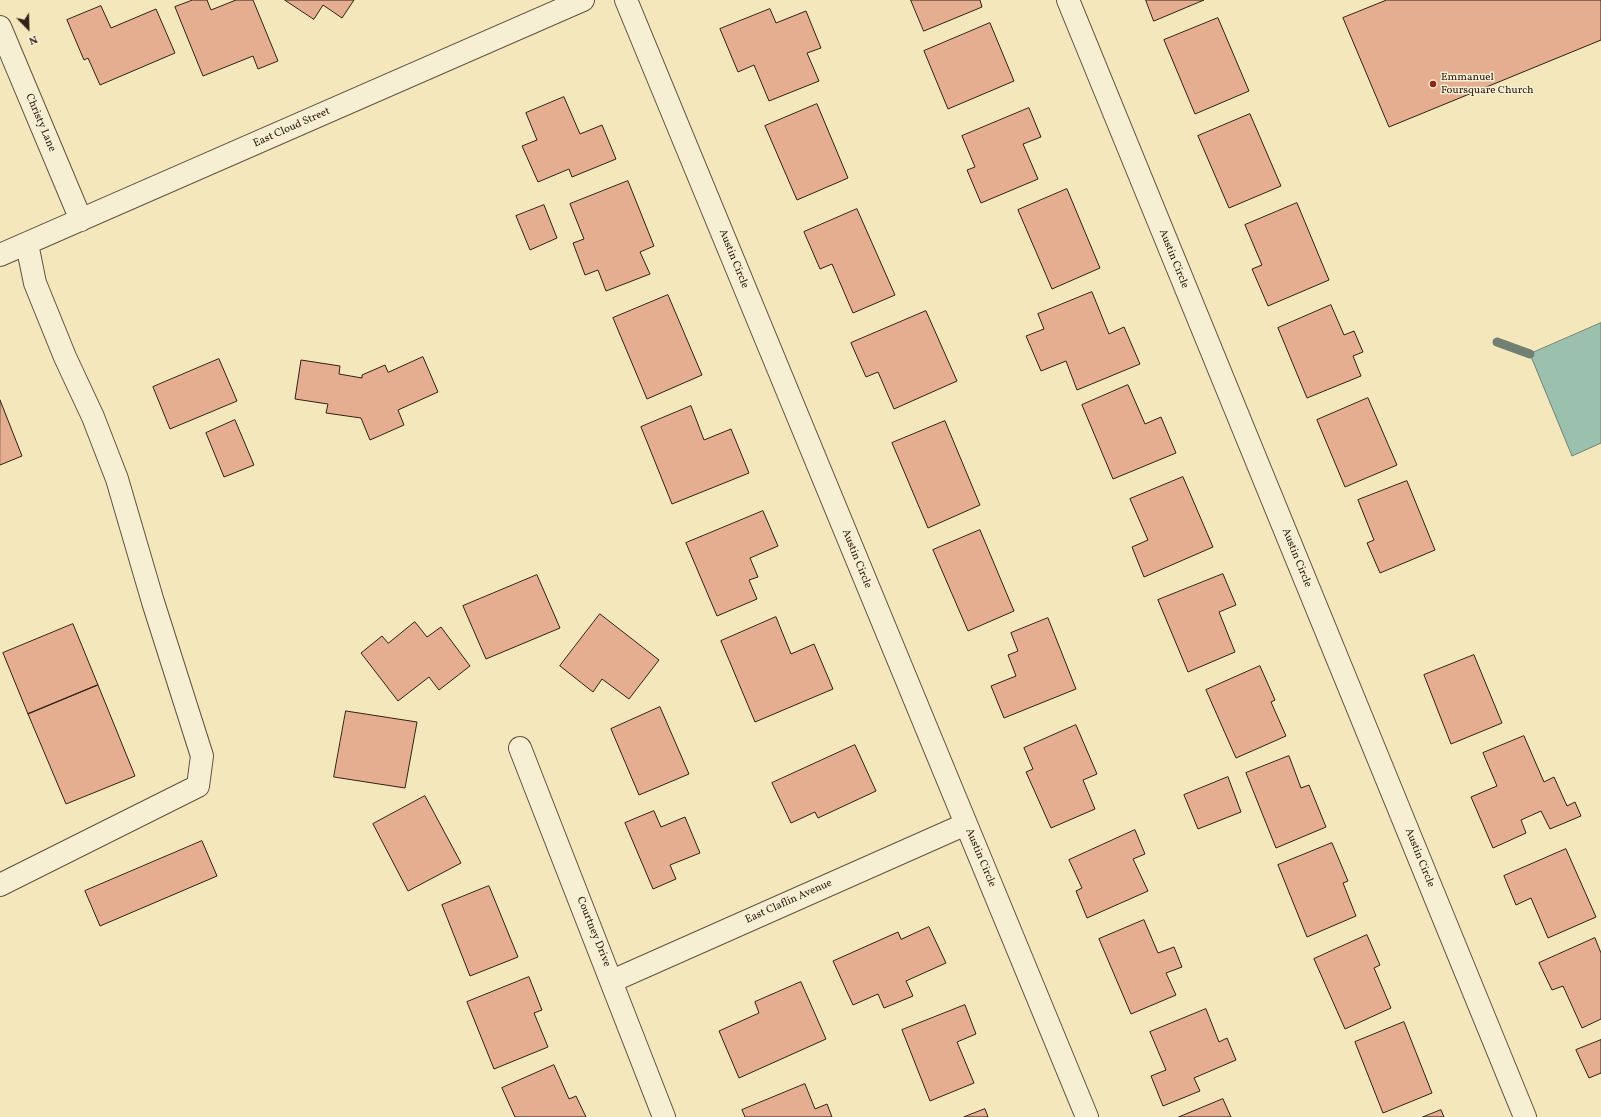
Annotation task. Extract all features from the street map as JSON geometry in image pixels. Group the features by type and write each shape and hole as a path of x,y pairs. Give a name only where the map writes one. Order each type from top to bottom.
{"street":[{"name":"East Cloud Street","path":"0,255 583,0"},
{"name":"Austin Circle","path":"626,0 1088,1117"},
{"name":"Austin Circle","path":"1068,0 1525,1117"},
{"name":"Christy Lane","path":"0,27 81,220"},
{"path":"0,885 198,786 202,756 153,602 117,479 93,417 65,357 35,283 27,244"},
{"name":"Courtney Drive","path":"520,748 664,1117"},
{"name":"East Claflin Avenue","path":"612,981 966,824"}],"shaded area":[{"path":"1601,323 1601,443 1572,456 1530,354"}],"building":[{"path":"193,0 207,0 211,10 236,0 253,0 278,61 258,69 253,56 203,76 175,7"},
{"path":"285,0 354,0 342,18 323,5 314,19"},
{"path":"911,0 980,0 982,7 924,31"},
{"path":"1146,0 1204,0 1154,21"},
{"name":"Emmanuel Foursquare Church","path":"1387,0 1601,0 1601,40 1389,127 1343,18"},
{"path":"101,6 111,28 156,9 175,53 100,85 88,58 84,60 67,20"},
{"path":"770,9 776,23 806,11 821,48 807,53 819,81 769,101 754,65 738,72 720,29"},
{"path":"1218,18 1249,91 1195,114 1164,40"},
{"path":"990,23 1014,81 948,109 924,51"},
{"path":"564,97 580,134 602,125 616,159 572,177 569,169 538,182 522,146 537,140 526,113"},
{"path":"817,104 848,178 797,200 765,126"},
{"path":"1029,108 1041,137 1023,144 1038,179 981,203 967,170 975,167 962,136"},
{"path":"1250,114 1281,186 1229,208 1198,136"},
{"path":"628,181 654,246 640,252 650,274 606,291 598,270 585,275 573,243 584,239 570,204"},
{"path":"1067,189 1100,268 1052,289 1018,210"},
{"path":"1297,203 1329,280 1268,306 1252,269 1262,265 1245,225"},
{"path":"544,205 557,238 530,250 516,216"},
{"path":"857,209 895,295 853,313 832,264 820,269 804,232"},
{"path":"1092,292 1109,334 1124,327 1140,364 1077,390 1066,361 1041,371 1026,336 1044,329 1038,314"},
{"path":"668,295 702,375 647,399 613,318"},
{"path":"1331,305 1344,335 1354,331 1363,352 1353,356 1361,376 1307,398 1278,328"},
{"path":"926,311 957,381 894,409 878,372 866,377 851,343"},
{"path":"423,357 438,392 398,410 404,425 370,440 361,418 326,413 328,404 295,399 301,360 340,366 339,374 362,378 362,375 385,365 388,372"},
{"path":"219,359 237,401 170,429 153,387"},
{"path":"1128,385 1145,424 1161,417 1176,453 1113,479 1082,405"},
{"path":"1368,398 1397,465 1345,487 1317,420"},
{"path":"0,400 22,456 0,465"},
{"path":"691,406 704,440 731,429 749,473 672,504 641,427"},
{"path":"235,420 254,465 224,477 206,433"},
{"path":"945,421 980,505 928,528 892,443"},
{"path":"1183,477 1213,547 1144,577 1132,547 1148,540 1130,499"},
{"path":"1407,481 1435,550 1380,573 1367,543 1374,540 1358,500"},
{"path":"763,511 778,546 750,558 758,577 749,580 757,599 717,616 686,543"},
{"path":"980,530 1014,611 968,631 933,550"},
{"path":"1223,574 1236,605 1219,612 1235,652 1188,672 1158,600"},
{"path":"537,575 560,628 486,659 463,606"},
{"path":"600,614 659,660 629,699 602,679 593,692 560,666"},
{"path":"776,617 791,654 814,644 833,689 755,722 721,641"},
{"path":"1048,618 1076,689 1004,718 991,686 1016,676 1008,655 1018,651 1011,633"},
{"path":"415,622 427,637 441,627 470,666 439,690 429,677 398,701 361,653 382,636 388,643"},
{"path":"73,624 98,685 28,714 3,653"},
{"path":"1474,655 1502,723 1451,744 1424,675"},
{"path":"1260,666 1275,700 1271,702 1286,736 1236,758 1206,690"},
{"path":"98,685 135,776 66,804 28,714"},
{"path":"660,707 689,774 639,795 611,729"},
{"path":"346,711 417,722 405,788 334,777"},
{"path":"1076,725 1097,774 1083,780 1095,809 1051,828 1026,772 1033,769 1024,748"},
{"path":"1524,736 1544,782 1554,777 1567,806 1575,802 1581,816 1550,829 1541,811 1521,820 1526,833 1493,848 1471,797 1497,786 1483,753"},
{"path":"855,745 876,791 818,818 815,812 791,823 772,783"},
{"path":"1289,756 1301,788 1309,785 1326,827 1276,848 1246,773"},
{"path":"1228,777 1241,812 1198,829 1184,795"},
{"path":"425,796 461,863 408,891 373,824"},
{"path":"654,811 661,827 685,817 700,853 670,865 676,879 653,889 625,823"},
{"path":"1135,830 1145,854 1133,859 1148,891 1087,918 1076,891 1082,888 1069,860"},
{"path":"202,841 217,876 100,926 85,891"},
{"path":"1332,843 1348,881 1343,883 1356,916 1307,937 1278,865"},
{"path":"1566,849 1596,917 1548,938 1531,898 1516,905 1504,876"},
{"path":"489,886 518,957 470,976 442,905"},
{"path":"1144,920 1158,953 1174,947 1182,967 1166,973 1176,995 1131,1014 1099,939"},
{"path":"929,927 946,963 906,981 913,996 884,1008 878,994 853,1005 833,961 898,932 901,939"},
{"path":"1367,935 1380,965 1374,968 1391,1008 1345,1029 1314,959"},
{"path":"1595,938 1601,953 1601,1019 1582,1028 1563,986 1552,990 1539,963"},
{"path":"529,977 542,1010 534,1013 548,1047 494,1069 467,1002"},
{"path":"801,982 826,1039 739,1078 719,1031 759,1013 755,1002"},
{"path":"965,1005 976,1034 957,1042 974,1083 930,1101 902,1030"},
{"path":"1206,1009 1219,1042 1227,1038 1236,1060 1194,1078 1200,1091 1163,1106 1151,1076 1166,1070 1150,1032"},
{"path":"1404,1022 1432,1093 1383,1113 1355,1042"},
{"path":"1601,1040 1601,1073 1589,1078 1576,1050"},
{"path":"554,1065 569,1099 576,1096 586,1117 515,1117 502,1088"},
{"path":"805,1084 815,1109 827,1104 832,1117 745,1117 742,1110"},
{"path":"1223,1099 1231,1117 1179,1117"},
{"path":"985,1109 988,1117 964,1117"},
{"path":"1441,1110 1444,1117 1423,1117"}],"waterway":[{"path":"1497,342 1530,354"}],"place":[{"name":"Emmanuel Foursquare Church","path":"1433,84"}]}
